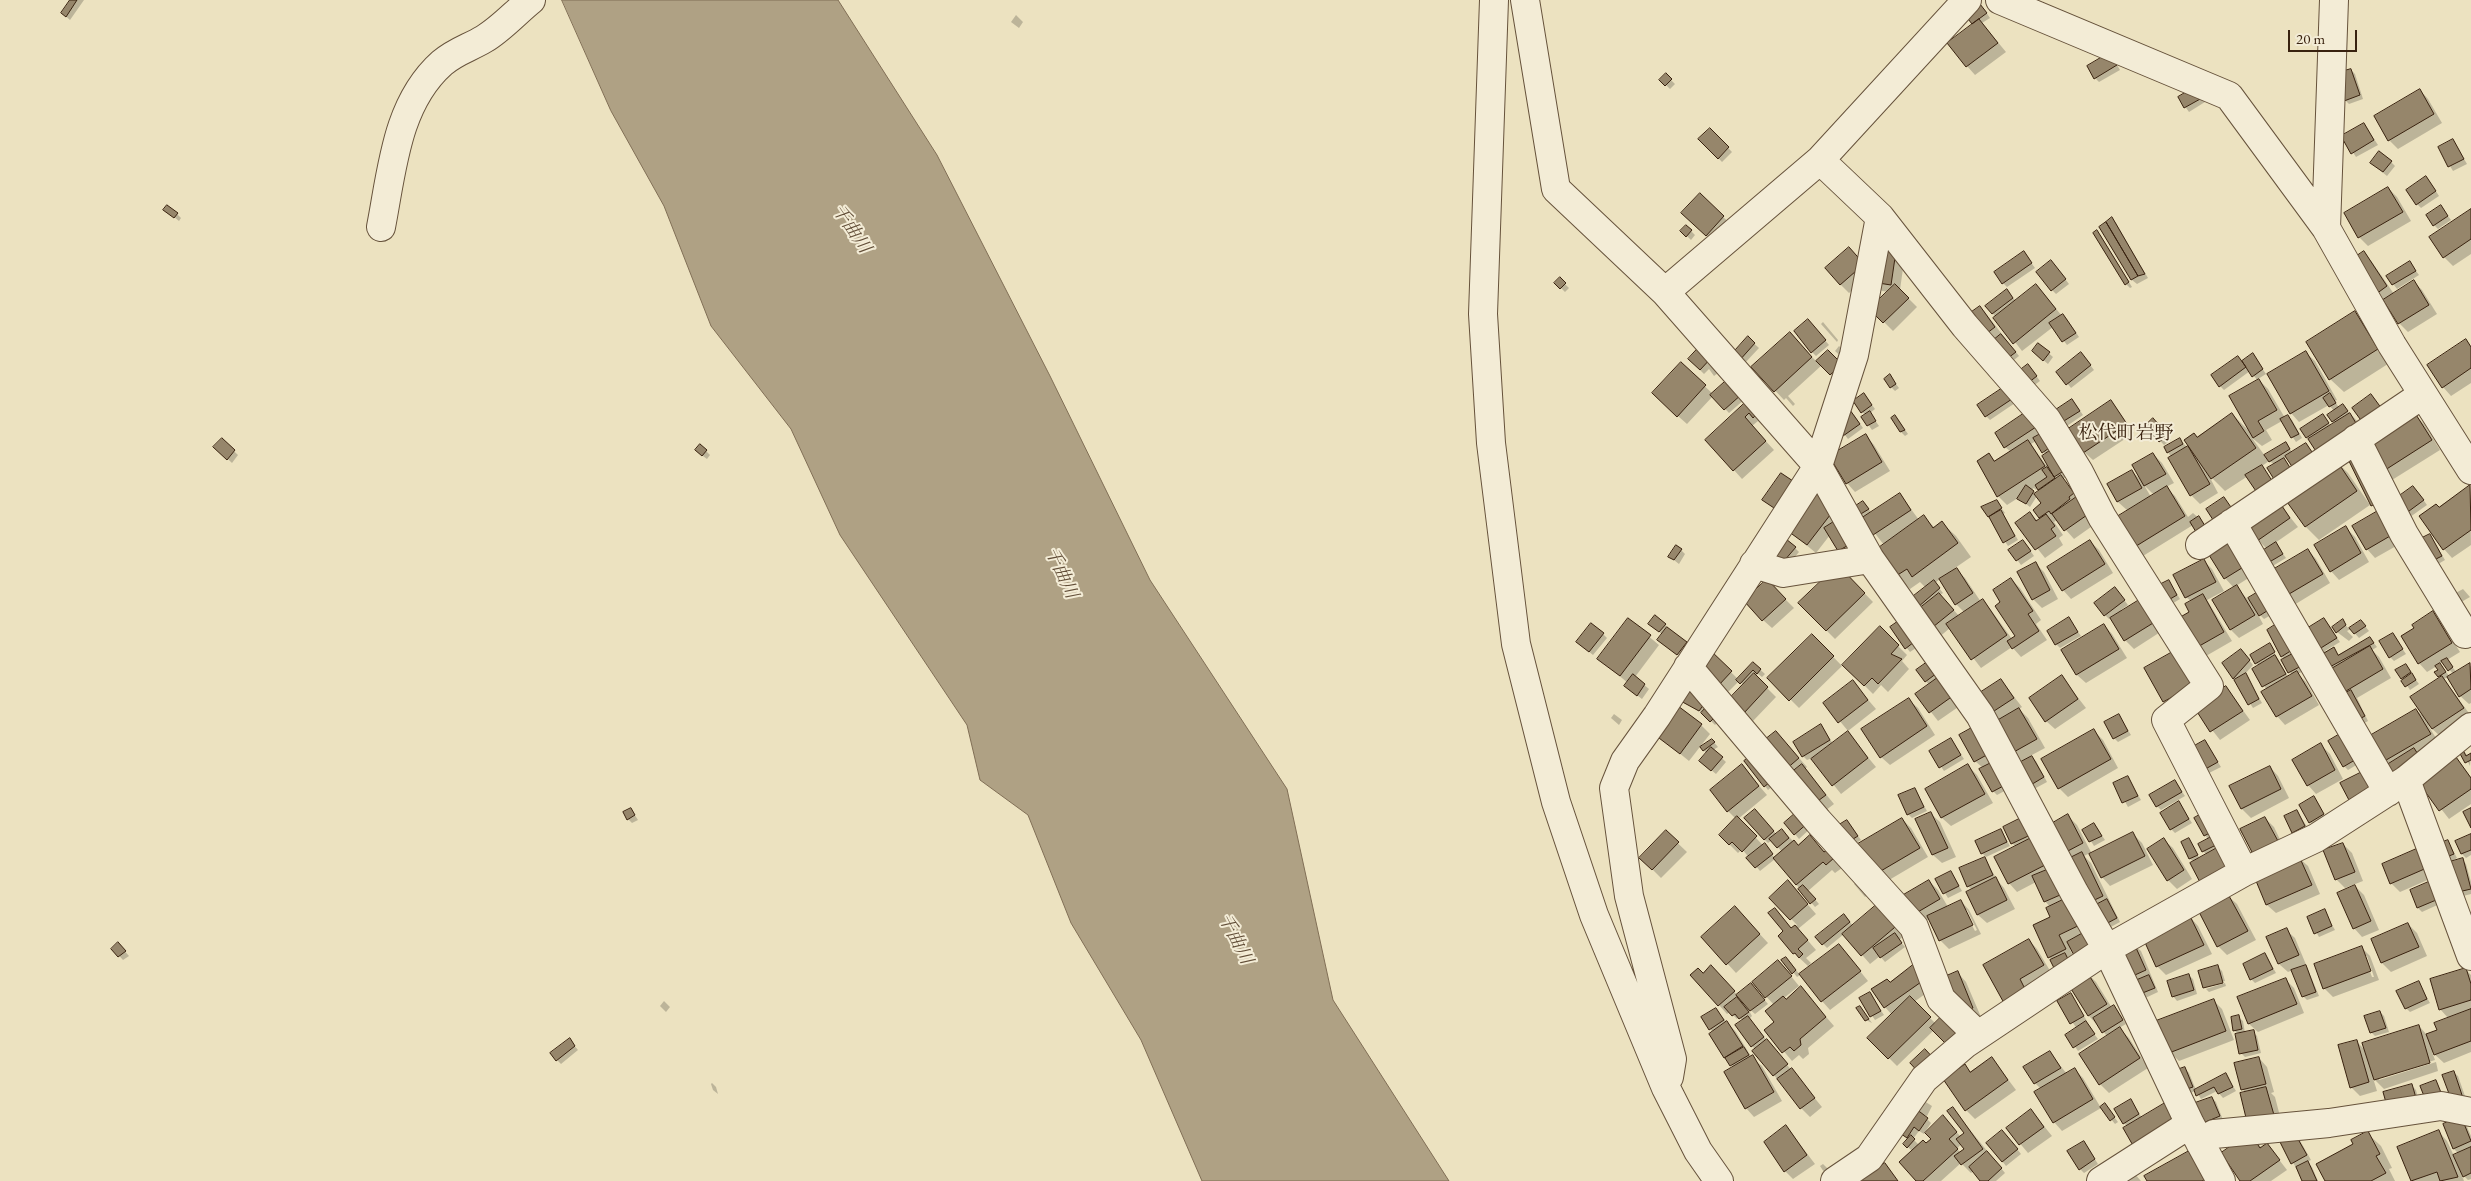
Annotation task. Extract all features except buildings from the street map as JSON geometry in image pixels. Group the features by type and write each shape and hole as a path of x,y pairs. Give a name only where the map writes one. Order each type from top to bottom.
{"street":[{"path":"381,228 404,117 419,89 440,65 458,50 485,39 531,0"},
{"path":"1494,0 1483,314 1491,443 1516,644 1556,802 1588,896 1666,1088 1698,1151 1719,1181"},
{"path":"1525,0 1556,189 1665,292 1818,466 1870,559 1980,716 2074,892 2107,949 2195,1134 2221,1181"},
{"path":"1665,292 1820,160 1967,0"},
{"path":"2000,0 2229,96 2326,228 2422,394 2471,470"},
{"path":"2326,228 2334,0"},
{"path":"1820,160 1880,217 1965,326 2046,420 2079,472 2102,517 2209,686 2166,720 2244,872"},
{"path":"1666,1088 1672,1059 1628,896 1614,788 1625,761 1818,466 1854,355 1880,217"},
{"path":"2200,545 2422,394"},
{"path":"2356,439 2404,534 2465,634"},
{"path":"2232,523 2397,786 2471,956"},
{"path":"1754,564 1783,573 1870,559"},
{"path":"1688,667 1818,821 1914,927 1940,999 1978,1035"},
{"path":"1835,1181 1868,1158 1924,1079 1978,1035 2107,949 2244,872 2316,838 2397,786 2471,727"},
{"path":"2101,1181 2195,1134 2214,1134 2328,1123 2441,1106 2471,1112"}],"water":[{"name":"千曲川","path":"562,0 838,0 937,155 1050,376 1150,580 1287,789 1333,1000 1449,1181 1202,1181 1141,1040 1071,923 1028,815 980,780 967,725 840,535 791,429 711,326 664,206 611,111"}],"district":[{"name":"松代町岩野","path":"2126,434"}]}
